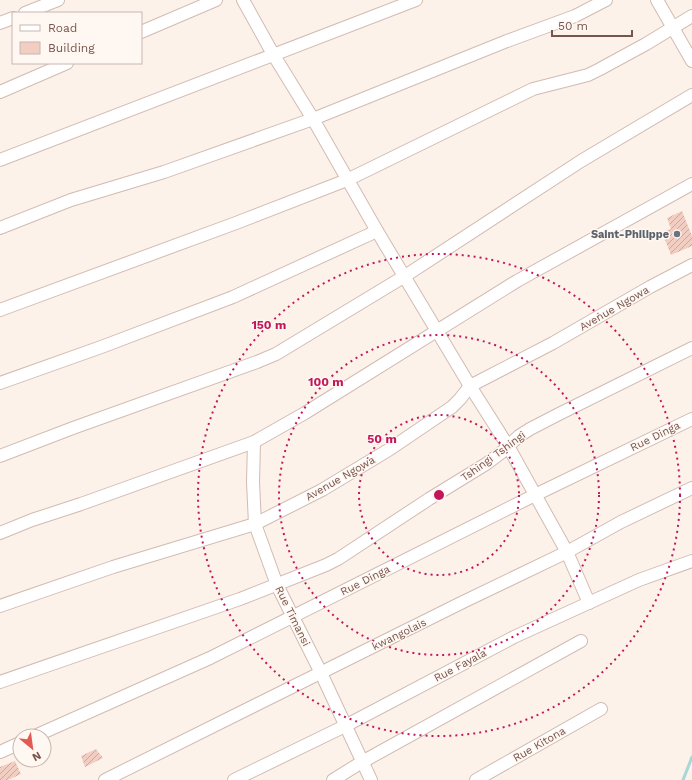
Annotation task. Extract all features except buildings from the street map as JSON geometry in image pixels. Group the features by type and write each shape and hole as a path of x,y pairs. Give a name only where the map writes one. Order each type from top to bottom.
{"street":[{"path":"28,12 58,0"},
{"path":"142,32 216,0"},
{"path":"243,0 377,231 470,386 508,446 567,552 590,603"},
{"path":"0,160 416,0"},
{"path":"0,228 71,200 164,172 313,119 507,41 575,16 606,0"},
{"path":"657,0 692,61"},
{"path":"0,310 347,180 533,89 588,74 600,69 646,44 692,16"},
{"path":"0,23 12,18"},
{"path":"0,92 65,64"},
{"path":"0,456 276,354 405,276 581,161 692,95"},
{"path":"0,533 32,520 254,442 305,413 517,281 692,184"},
{"path":"0,383 104,346 233,297 377,231"},
{"name":"Avenue Ngowa","path":"0,606 114,567 256,524 322,490 390,449 452,407 470,386 553,343 650,287 692,265"},
{"name":"Tshingi Tshingi","path":"0,682 278,585 338,559 429,499 486,464 519,436 559,414 692,348"},
{"name":"Rue Dinga","path":"52,728 210,658 535,495 692,419"},
{"name":"Rue Timansi","path":"254,442 253,482 256,524 278,585 321,672 371,780"},
{"name":"kwangolais","path":"105,780 228,720 321,672 567,552 621,522 692,488"},
{"name":"Rue Fayala","path":"234,780 345,726 514,637 646,577 692,561"},
{"path":"333,780 362,762 581,641"},
{"name":"Rue Kitona","path":"476,780 601,709"},
{"path":"0,752 12,747"}],"waterway":[{"path":"683,780 692,757"}],"place":[{"name":"Saint-Philippe","path":"677,234"}]}
